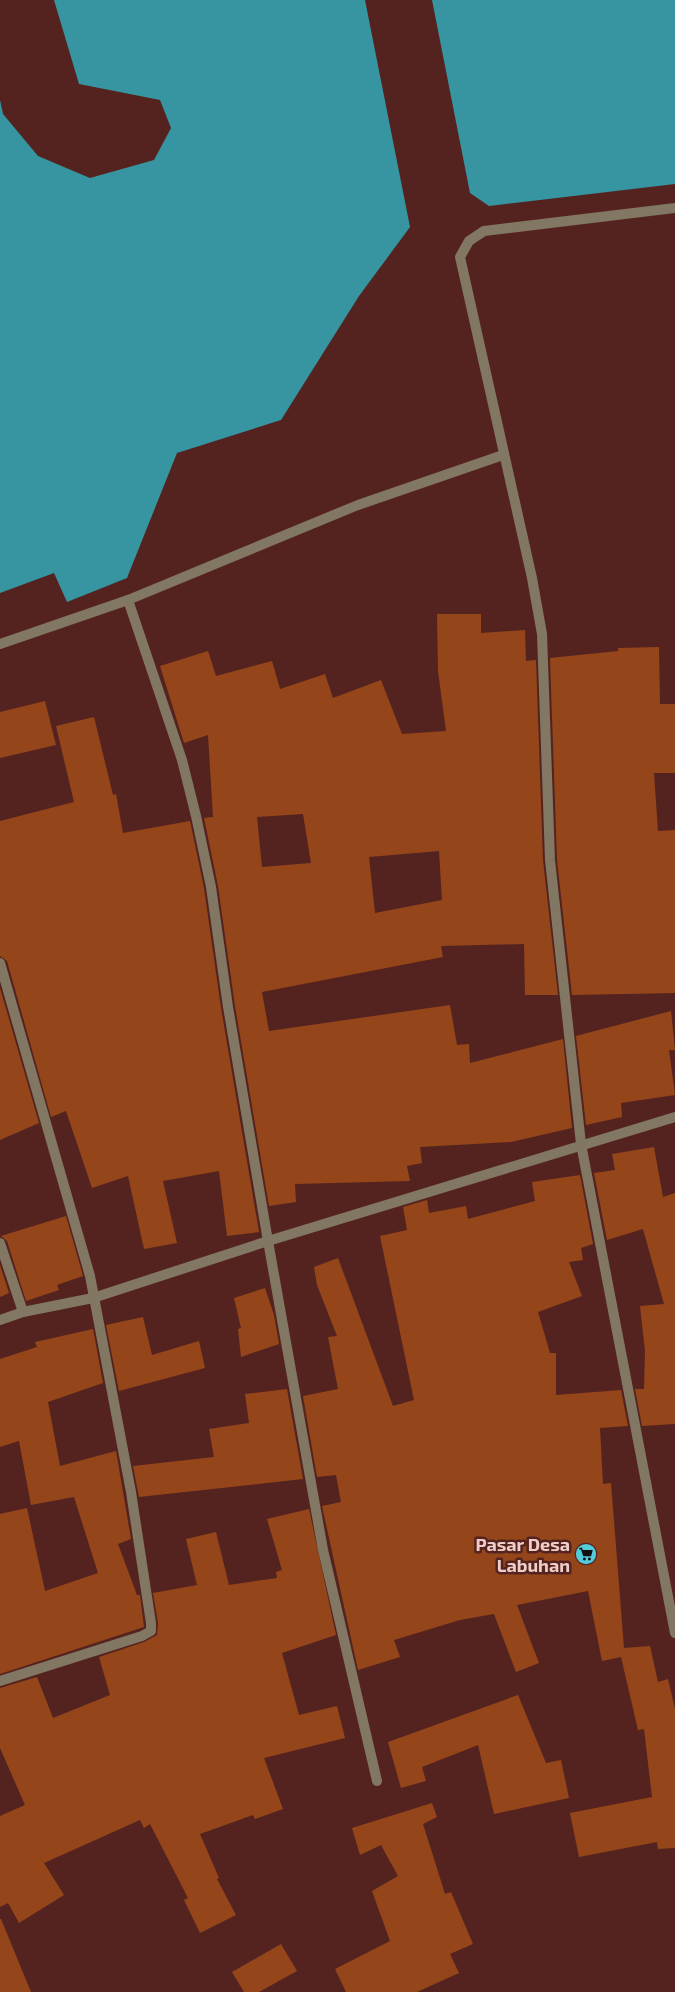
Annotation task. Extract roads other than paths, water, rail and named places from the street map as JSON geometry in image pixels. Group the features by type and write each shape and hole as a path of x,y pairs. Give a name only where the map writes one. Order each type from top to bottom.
{"street":[{"path":"675,208 484,231 469,241 460,257 532,578 542,634 550,860 581,1144 675,1633"},
{"path":"0,644 128,600 358,505 503,455"},
{"path":"128,600 182,760 211,887 228,1006 323,1550 377,1781"},
{"path":"0,963 77,1228 93,1298 131,1492 151,1631 142,1636 0,1681"},
{"path":"0,1320 23,1312 93,1298 268,1241 581,1144 675,1117"},
{"path":"0,1243 23,1312"}],"water":[{"path":"54,0 365,0 410,227 359,296 281,420 177,453 127,578 67,602 54,573 0,593 0,100 3,114 38,156 90,178 154,160 171,128 160,100 79,84"},
{"path":"432,0 675,0 675,184 489,206 470,193"}],"place":[{"name":"Pasar Desa Labuhan","path":"586,1554"}]}
